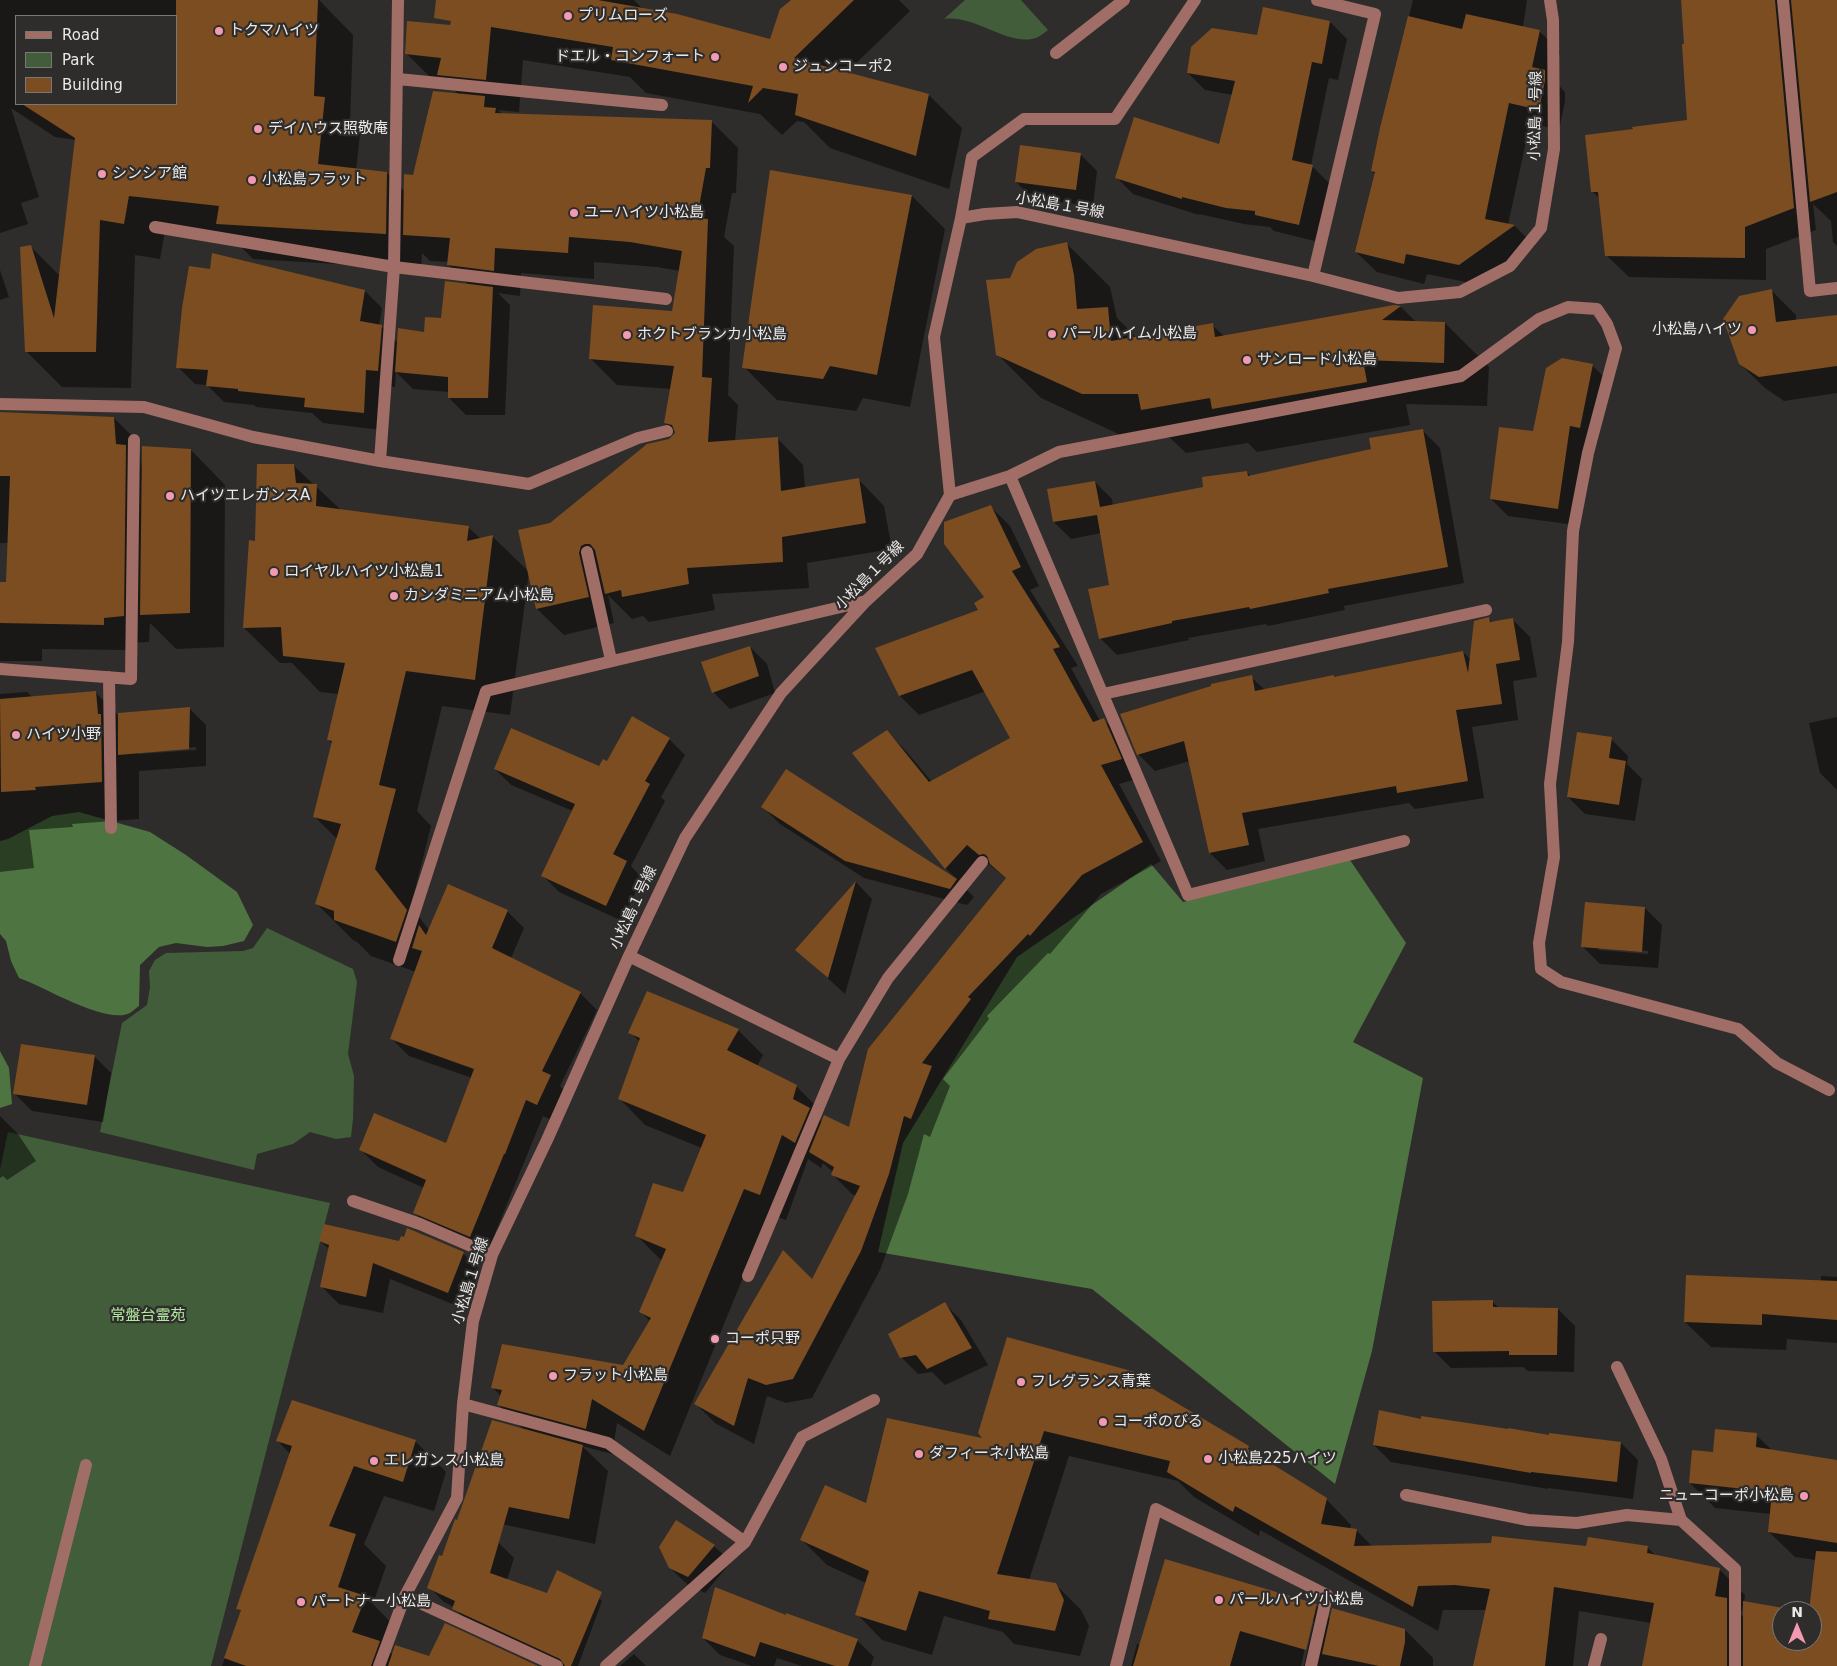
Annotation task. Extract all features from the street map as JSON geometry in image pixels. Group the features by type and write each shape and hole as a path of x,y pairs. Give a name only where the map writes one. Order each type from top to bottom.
{"street":[{"path":"380,461 394,267 398,0"},
{"path":"1056,53 1124,0"},
{"path":"1195,0 1115,119 1024,119 972,157 961,218 934,337 950,495 1010,476 1059,452 1461,376 1538,319 1568,307 1597,310 1607,324 1616,348 1588,453 1574,531 1568,642 1550,784 1554,857 1539,943 1541,969 1561,982 1738,1029 1777,1063 1830,1090"},
{"path":"1313,276 1375,14 1317,0"},
{"name":"小松島１号線","path":"961,218 1017,212 1313,276 1398,298 1460,292 1510,266 1541,228 1554,149 1553,20 1550,0"},
{"path":"1783,0 1810,291 1837,288"},
{"path":"398,79 662,105"},
{"path":"155,227 394,267 666,299"},
{"path":"0,404 144,407 253,437 380,461 529,484 638,438 667,430"},
{"path":"0,669 131,679 134,440"},
{"path":"1010,476 1188,895 1404,841"},
{"name":"小松島１号線","path":"379,1666 405,1596 457,1498 463,1404 473,1321 492,1255 547,1140 629,956 685,838 781,693 866,600 918,554 950,495"},
{"path":"587,552 611,660"},
{"path":"399,960 486,691 866,600"},
{"path":"1103,694 1486,610"},
{"path":"109,677 111,828"},
{"path":"748,1276 839,1059 888,978 982,862"},
{"path":"629,956 839,1059"},
{"path":"353,1201 420,1224 492,1255"},
{"path":"1617,1367 1660,1459 1681,1520 1735,1569 1735,1666"},
{"path":"606,1666 745,1542 802,1437 874,1400"},
{"path":"463,1404 608,1443 745,1542"},
{"path":"35,1666 86,1464"},
{"path":"1406,1495 1528,1520 1577,1523 1627,1515 1681,1520"},
{"path":"1116,1666 1156,1509 1327,1595 1311,1666"},
{"path":"405,1596 557,1666"},
{"path":"1594,1666 1600,1639"}],"green space":[{"path":"965,0 1021,0 1048,30 1038,37 1016,39 968,21 944,19"},
{"path":"79,812 150,832 186,855 237,892 253,925 244,941 223,946 207,947 176,943 159,947 140,965 139,1006 130,1013 119,1015 91,1010 19,978 11,961 6,941 0,934 0,841 8,839 52,816"},
{"path":"1350,860 1406,943 1353,1042 1423,1078 1372,1351 1335,1484 1092,1289 878,1252 903,1143 1017,957 1151,864 1183,902"},
{"path":"267,928 353,969 357,982 348,1054 354,1076 351,1137 336,1139 310,1132 293,1144 257,1154 254,1170 100,1132 122,1023 147,1005 150,987 149,971 155,960 166,953 243,951 253,948"},
{"path":"0,1051 9,1068 12,1104 0,1108"},
{"name":"常盤台霊苑","path":"8,1132 330,1203 211,1666 0,1666 0,1169"}],"building":[{"path":"176,0 318,0 314,96 325,97 318,164 387,172 386,234 216,224 219,206 129,196 124,224 100,220 96,352 25,352 20,247 31,245 54,318 75,138 24,105 178,105 178,15 176,15"},
{"path":"436,0 598,0 677,14 770,39 780,9 791,0 854,0 794,58 929,94 916,156 795,115 798,94 763,88 748,103 753,86 611,60 613,47 491,27 486,80 437,75 441,58 405,54 407,21 450,25 451,21 434,18"},
{"path":"1681,0 1775,0 1794,208 1745,227 1745,258 1605,256 1598,192 1591,192 1585,135 1687,120"},
{"path":"1791,0 1837,0 1837,192 1810,202"},
{"path":"1263,7 1330,21 1322,64 1312,62 1292,160 1313,165 1299,225 1255,215 1255,211 1226,208 1182,197 1182,199 1115,178 1134,117 1219,144 1235,81 1187,73 1191,47 1212,28 1257,35"},
{"path":"1466,14 1540,30 1532,67 1545,70 1539,110 1509,103 1485,219 1515,225 1459,265 1406,254 1404,264 1355,252 1375,172 1371,171 1380,128 1408,16 1462,29"},
{"path":"433,91 485,96 484,107 496,108 495,113 712,120 710,168 706,168 697,218 708,219 702,377 712,378 708,442 778,437 781,491 859,478 866,523 782,537 783,562 687,568 689,584 622,597 621,590 605,594 595,550 590,544 585,544 581,546 579,553 589,597 536,609 518,530 550,523 647,444 669,439 675,433 672,425 664,423 674,366 589,359 593,305 672,311 682,251 630,242 569,237 568,253 495,248 494,271 447,265 450,238 403,235 404,174 413,175"},
{"path":"1020,145 1081,153 1076,190 1015,182"},
{"path":"770,170 912,195 877,375 830,366 823,379 742,368"},
{"path":"1067,242 1074,275 1077,309 1108,307 1111,341 1213,323 1215,337 1394,305 1401,306 1382,320 1445,322 1444,363 1363,360 1367,382 1212,409 1210,398 1141,410 1138,394 1082,394 996,355 986,280 1010,278 1017,262 1036,249"},
{"path":"212,253 365,290 360,321 382,325 378,371 366,370 364,413 304,407 305,398 206,386 208,370 176,368 182,308 189,266 210,269"},
{"path":"445,281 493,287 488,398 448,398 448,377 395,372 398,328 424,332 425,317 441,318"},
{"path":"1772,289 1776,322 1837,315 1837,366 1759,377 1739,364 1723,319 1739,296"},
{"path":"1562,358 1593,364 1580,428 1570,426 1558,509 1490,499 1499,427 1533,431 1546,368"},
{"path":"0,412 114,417 116,444 126,445 124,616 104,618 104,625 0,623 0,582 6,582 10,476 0,476"},
{"path":"1423,429 1448,567 1328,589 1329,593 1250,609 1249,607 1172,621 1172,623 1099,639 1088,589 1109,585 1097,515 1053,522 1047,489 1095,481 1100,507 1203,487 1202,477 1247,471 1248,476 1371,449 1369,438"},
{"path":"142,446 191,449 190,613 140,615"},
{"path":"257,464 294,464 296,483 317,484 316,506 469,526 467,541 493,535 475,680 406,671 379,785 396,789 375,869 407,910 396,942 334,920 334,911 315,904 341,824 313,817 332,741 327,740 345,663 283,656 281,627 243,628 249,540 255,541"},
{"path":"991,505 1021,567 1012,571 1060,647 1053,649 1093,722 1104,718 1122,759 1101,765 1143,842 1082,875 1030,936 1028,934 968,997 971,999 922,1063 932,1066 911,1119 904,1116 889,1174 861,1251 793,1379 766,1385 748,1378 734,1426 694,1404 783,1250 812,1279 860,1186 831,1175 834,1167 809,1152 824,1115 849,1127 868,1049 1006,878 990,864 987,856 984,854 979,855 967,845 945,869 852,753 887,730 929,782 1010,738 972,670 899,696 875,648 978,610 974,603 984,597 944,544 944,522"},
{"path":"1489,617 1490,622 1513,618 1520,660 1496,664 1502,704 1456,710 1468,781 1397,793 1396,786 1242,813 1249,845 1209,853 1184,741 1137,755 1120,714 1211,686 1211,684 1252,675 1255,691 1463,651 1468,673 1474,621"},
{"path":"750,646 759,676 712,693 701,662"},
{"path":"96,691 98,714 101,714 102,782 35,787 36,790 1,792 0,699"},
{"path":"190,707 189,749 118,755 118,713"},
{"path":"632,716 670,738 645,781 650,784 613,854 627,861 606,906 541,876 575,804 494,769 511,728 599,766 603,759 607,761"},
{"path":"1577,732 1612,737 1609,758 1626,761 1619,805 1567,797"},
{"path":"786,769 957,879 950,889 845,861 761,807"},
{"path":"856,881 828,978 795,950"},
{"path":"448,884 508,910 492,948 581,992 542,1071 551,1075 537,1105 526,1100 470,1237 413,1213 426,1180 359,1150 374,1113 446,1143 474,1069 390,1039 422,951 412,948 419,925 426,935"},
{"path":"1585,902 1645,907 1642,952 1581,947"},
{"path":"647,991 739,1029 727,1050 797,1085 793,1099 810,1108 795,1143 782,1135 760,1195 744,1189 644,1431 592,1399 586,1429 497,1405 502,1390 491,1388 502,1344 623,1365 651,1318 639,1312 666,1249 635,1236 653,1183 683,1192 706,1135 618,1099 640,1038 628,1033"},
{"path":"21,1044 95,1055 87,1105 13,1094"},
{"path":"324,1224 399,1241 401,1236 404,1237 407,1228 464,1252 448,1293 373,1263 366,1297 320,1287 329,1245 319,1241"},
{"path":"1686,1275 1837,1281 1837,1320 1762,1314 1762,1325 1684,1322"},
{"path":"1493,1300 1493,1307 1558,1308 1557,1355 1509,1355 1509,1351 1433,1352 1432,1301"},
{"path":"945,1302 972,1348 927,1369 916,1355 900,1358 888,1334"},
{"path":"1007,1337 1135,1372 1133,1377 1249,1446 1248,1449 1327,1498 1321,1524 1357,1529 1354,1546 1491,1543 1492,1536 1586,1546 1588,1537 1648,1546 1647,1553 1720,1568 1715,1596 1727,1598 1727,1666 1642,1666 1654,1603 1554,1587 1545,1666 1473,1666 1490,1589 1455,1585 1418,1586 1413,1607 1235,1506 1233,1512 1167,1472 1170,1461 1044,1431 997,1574 1056,1583 1064,1600 1055,1631 988,1619 990,1611 919,1591 906,1631 855,1615 869,1571 800,1540 825,1485 866,1503 887,1418 982,1438 978,1433"},
{"path":"292,1400 416,1440 403,1482 354,1466 329,1526 356,1534 338,1587 366,1596 352,1632 380,1641 371,1666 246,1666 224,1658 241,1610 236,1609 292,1446 276,1441"},
{"path":"1379,1410 1421,1419 1421,1416 1549,1435 1549,1433 1621,1442 1617,1482 1531,1473 1373,1445"},
{"path":"492,1420 583,1445 569,1519 509,1507 490,1573 547,1593 557,1570 602,1592 571,1666 565,1666 560,1659 452,1609 455,1601 427,1588 439,1555 442,1556 455,1519 457,1520"},
{"path":"1715,1429 1757,1433 1756,1447 1837,1460 1837,1543 1768,1532 1772,1492 1689,1483 1692,1450 1713,1452"},
{"path":"676,1520 715,1545 688,1577 669,1568 659,1547"},
{"path":"1816,1551 1837,1552 1837,1666 1743,1666 1743,1601 1772,1606 1772,1651 1822,1651 1822,1601 1810,1601"},
{"path":"1165,1559 1317,1604 1306,1650 1240,1631 1230,1666 1133,1666"},
{"path":"715,1587 786,1615 786,1613 858,1639 848,1666 835,1666 760,1642 755,1657 702,1638"},
{"path":"1332,1608 1405,1629 1405,1642 1400,1666 1379,1666 1322,1654"},
{"path":"445,1623 538,1666 388,1666 395,1645 429,1656"}],"place":[{"name":"プリムローズ","path":"568,16"},
{"name":"トクマハイツ","path":"219,31"},
{"name":"ドエル・コンフォート","path":"715,57"},
{"name":"ジュンコーポ2","path":"783,67"},
{"name":"デイハウス照敬庵","path":"258,129"},
{"name":"シンシア館","path":"102,174"},
{"name":"小松島フラット","path":"252,180"},
{"name":"ユーハイツ小松島","path":"574,213"},
{"name":"小松島ハイツ","path":"1752,330"},
{"name":"パールハイム小松島","path":"1052,334"},
{"name":"ホクトブランカ小松島","path":"627,335"},
{"name":"サンロード小松島","path":"1247,360"},
{"name":"ハイツエレガンスA","path":"170,496"},
{"name":"ロイヤルハイツ小松島1","path":"274,572"},
{"name":"カンダミニアム小松島","path":"394,596"},
{"name":"ハイツ小野","path":"16,735"},
{"name":"コーポ只野","path":"715,1339"},
{"name":"フラット小松島","path":"553,1376"},
{"name":"フレグランス青葉","path":"1021,1382"},
{"name":"コーポのびる","path":"1103,1422"},
{"name":"ダフィーネ小松島","path":"919,1454"},
{"name":"小松島225ハイツ","path":"1208,1459"},
{"name":"エレガンス小松島","path":"374,1461"},
{"name":"ニューコーポ小松島","path":"1804,1496"},
{"name":"パールハイツ小松島","path":"1219,1600"},
{"name":"パートナー小松島","path":"301,1602"}]}
